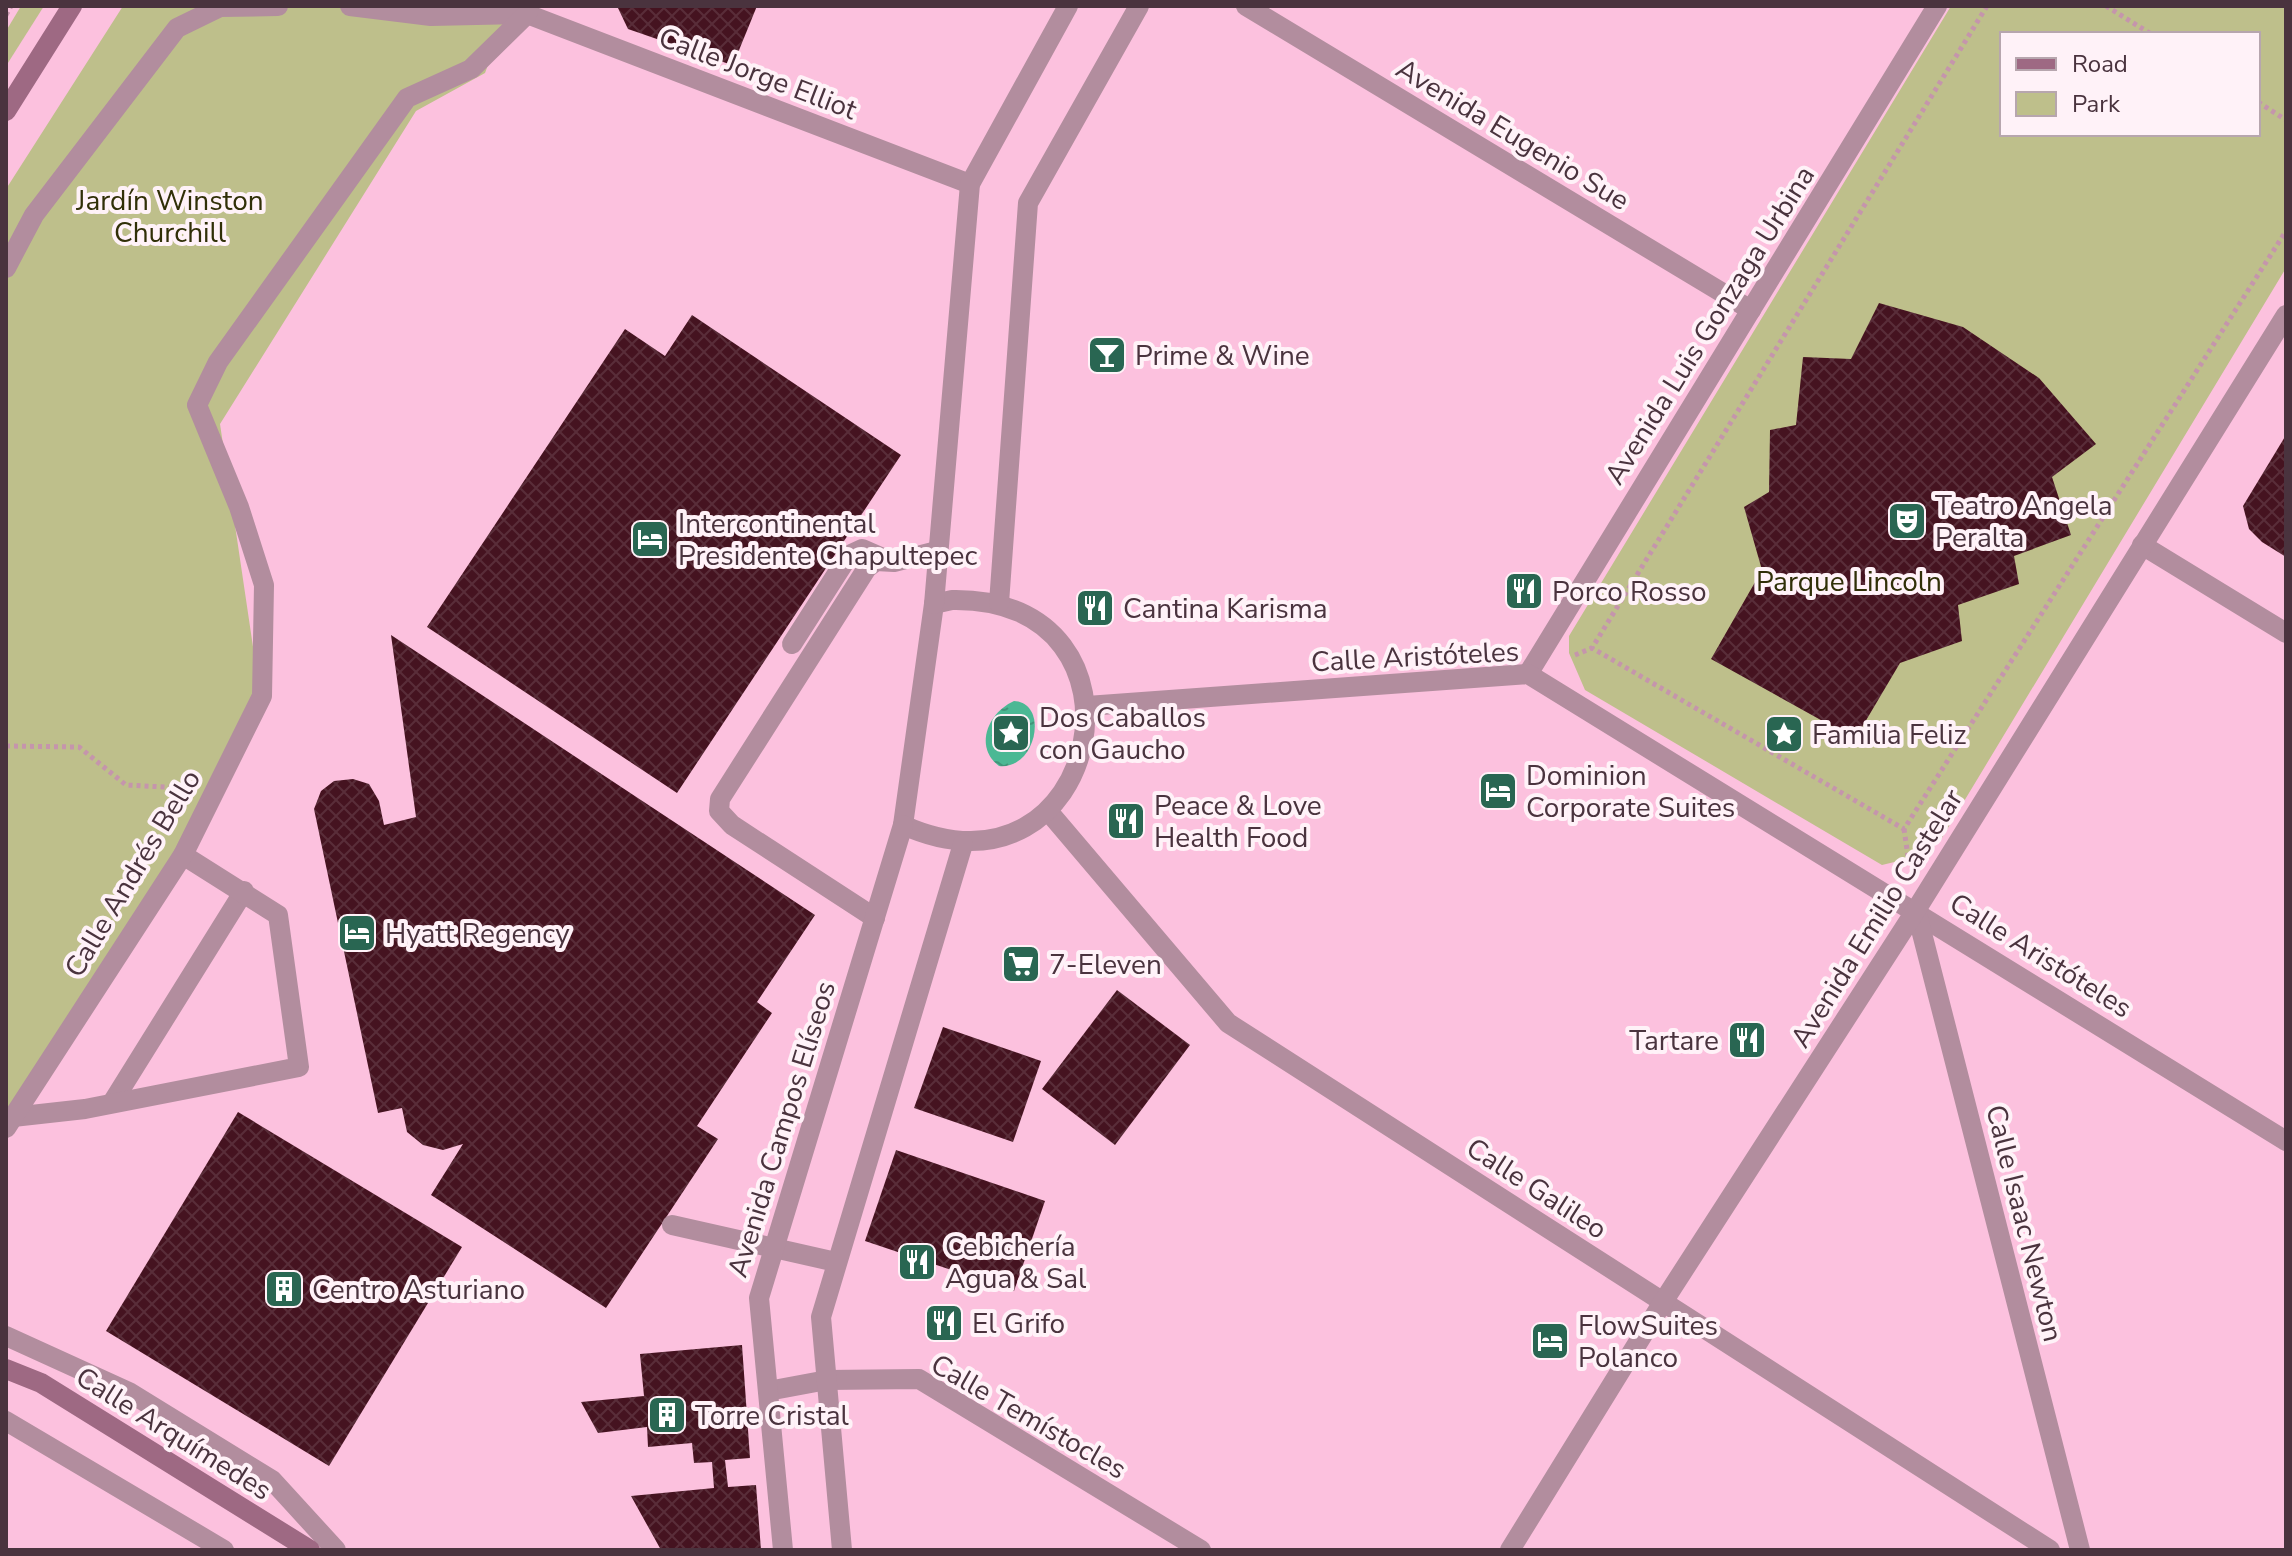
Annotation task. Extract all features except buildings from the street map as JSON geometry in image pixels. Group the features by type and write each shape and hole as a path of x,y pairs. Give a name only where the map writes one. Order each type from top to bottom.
{"main road":[{"path":"6,111 72,6"},
{"name":"Calle Arquímedes","path":"6,1369 41,1383 310,1550"}],"street":[{"path":"6,268 34,215 177,28 220,7 278,6"},
{"path":"350,6 431,16 528,10"},
{"path":"934,604 965,600 999,603 1030,617 1052,634 1069,655 1081,679 1087,706 1087,733 1081,760 1070,785 1048,811 1007,836 963,844 927,836 903,825 934,604 970,184 1068,6"},
{"path":"999,603 1028,203 1139,6"},
{"name":"Avenida Eugenio Sue","path":"1246,6 1751,310"},
{"name":"Avenida Luis Gonzaga Urbina","path":"1528,674 1937,6"},
{"name":"Calle Jorge Elliot","path":"528,10 970,184"},
{"name":"Calle Andrés Bello","path":"9,1123 183,855 262,696 264,585 239,507 197,405 218,362 407,98 471,69 528,10"},
{"name":"Avenida Emilio Castelar","path":"1510,1550 1663,1302 1916,910 2286,315"},
{"path":"2142,545 2286,633"},
{"path":"792,644 849,555 862,549 894,562 937,551"},
{"path":"875,918 732,825 719,811 727,787 867,568 885,559"},
{"name":"Calle Aristóteles","path":"1087,706 1528,674 1916,910 2286,1141"},
{"name":"Calle Galileo","path":"1048,811 1228,1023 2050,1550"},
{"name":"Avenida Campos Elíseos","path":"783,1550 759,1298 903,825"},
{"path":"842,1550 821,1317 963,844"},
{"path":"9,1123 299,1067 278,915 183,855"},
{"path":"112,1103 244,891"},
{"name":"Calle Isaac Newton","path":"1916,910 2080,1550"},
{"path":"672,1225 836,1262"},
{"name":"Calle Arquímedes","path":"6,1336 129,1392 272,1480 336,1550"},
{"name":"Calle Temístocles","path":"768,1391 827,1380 919,1379 1201,1550"},
{"path":"6,1421 224,1550"}],"path":[{"path":"6,15 11,6"},
{"path":"1987,6 1592,648 1904,829 2286,231"},
{"path":"2106,6 2148,32"},
{"path":"2260,103 2286,120"},
{"path":"6,746 79,747 126,785 217,790"}],"green space":[{"path":"21,6 44,6 6,66 6,31"},
{"name":"Jardín Winston Churchill","path":"123,6 510,6 485,73 416,111 220,424 260,694 209,798 6,1121 6,189"},
{"name":"Parque Lincoln","path":"1951,6 2286,6 2286,268 1940,841 1923,855 1882,865 1585,690 1569,653 1569,636"}],"water":[{"path":"1014,701 1025,704 1032,712 1034,735 1022,758 999,766 987,749 987,730 997,713"}],"place":[{"name":"Prime & Wine","path":"1107,355"},
{"name":"Teatro Angela Peralta","path":"1907,521"},
{"name":"Intercontinental Presidente Chapultepec","path":"650,539"},
{"name":"Porco Rosso","path":"1524,591"},
{"name":"Cantina Karisma","path":"1095,608"},
{"name":"Dos Caballos con Gaucho","path":"1011,733"},
{"name":"Familia Feliz","path":"1784,734"},
{"name":"Dominion Corporate Suites","path":"1498,791"},
{"name":"Peace & Love Health Food","path":"1126,821"},
{"name":"Hyatt Regency","path":"357,933"},
{"name":"7-Eleven","path":"1021,964"},
{"name":"Tartare","path":"1747,1040"},
{"name":"Cebichería Agua & Sal","path":"917,1262"},
{"name":"Centro Asturiano","path":"284,1289"},
{"name":"El Grifo","path":"944,1323"},
{"name":"FlowSuites Polanco","path":"1550,1341"},
{"name":"Torre Cristal","path":"667,1415"}]}
